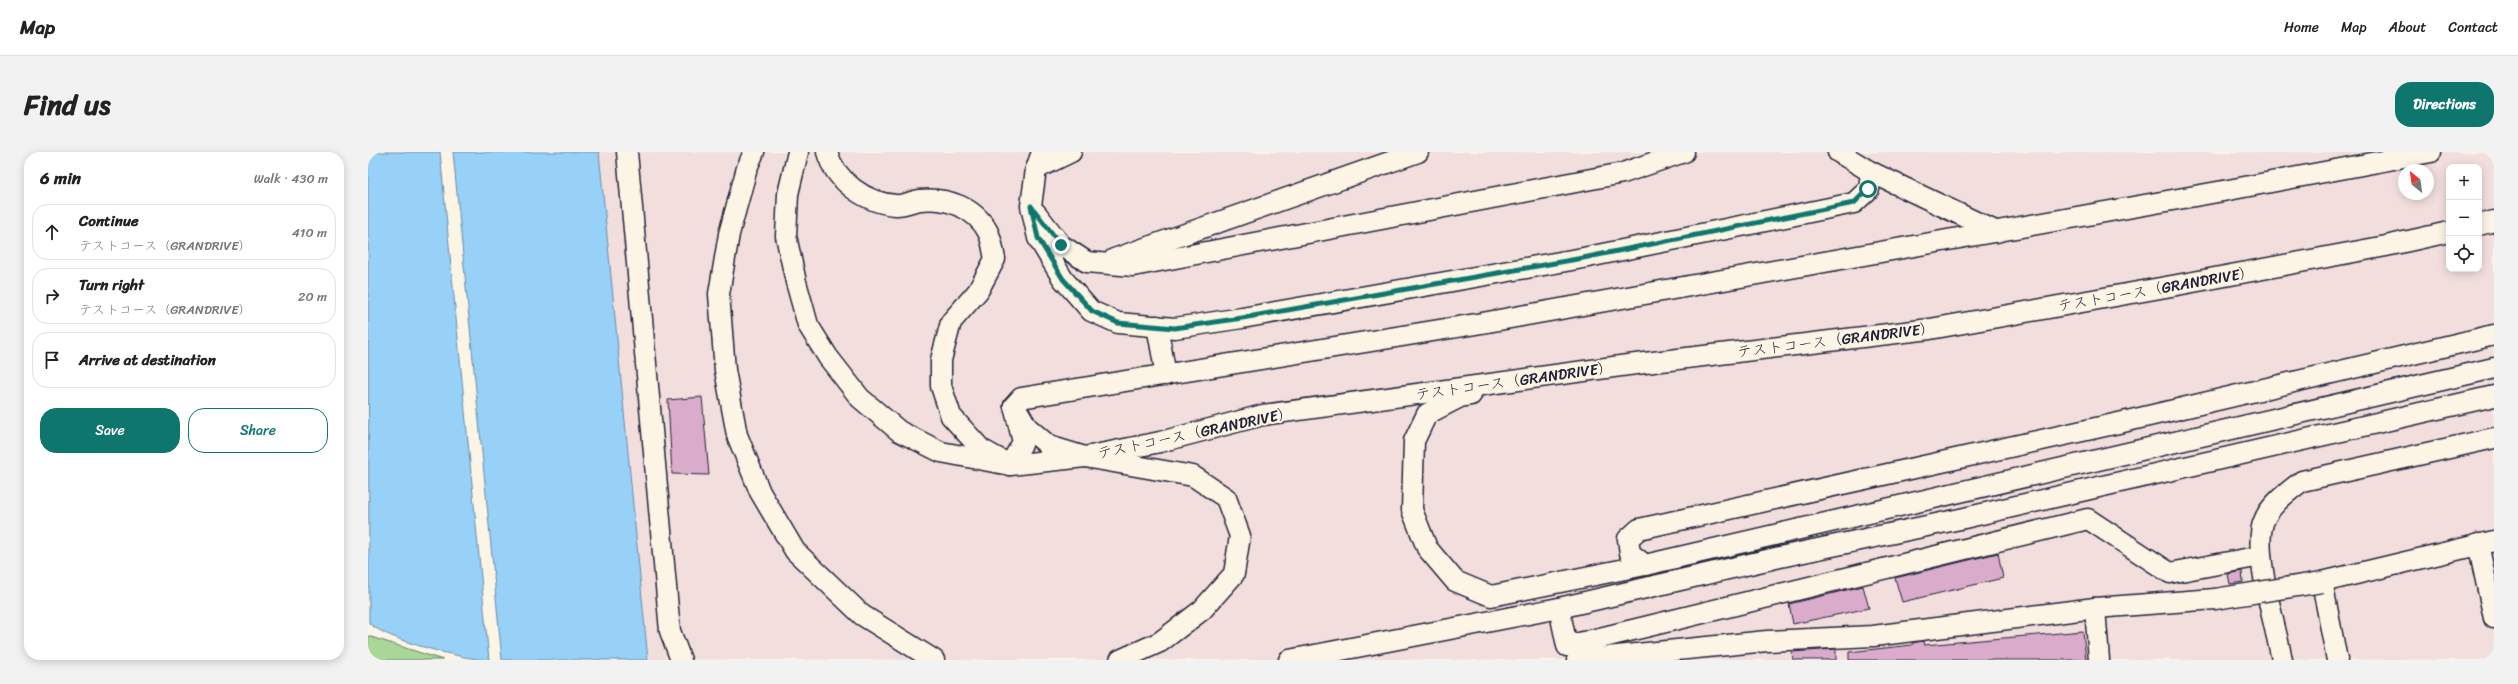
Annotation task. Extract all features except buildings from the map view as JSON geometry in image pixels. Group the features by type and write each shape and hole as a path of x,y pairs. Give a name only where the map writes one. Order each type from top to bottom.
{"street":[{"path":"626,152 670,631 681,660"},
{"path":"754,152 747,168 729,234 719,294 725,370 737,435 760,492 795,551 862,615 934,660"},
{"name":"テストコース（GRANDRIVE）","path":"798,152 788,194 786,236 796,282 808,325 828,357 860,398 899,431 941,452 1010,465 1085,457 1160,442 1263,415 1628,365 1930,329 2247,272 2386,246 2446,233"},
{"path":"827,152 841,181 867,197 896,205 921,200 950,201 971,211 988,232 995,259 978,291 951,322 941,360 941,386 950,416 981,449 1010,465 1023,442 1014,406"},
{"path":"1071,152 1039,160 1031,206 1038,238 1063,279 1092,311 1118,323 1175,328 1242,318 1583,258 1854,203 1868,189 1871,172"},
{"path":"1104,263 1418,152"},
{"path":"1031,206 1061,245 1087,262 1132,266 1616,175 1684,152"},
{"path":"1838,152 1871,172 1997,232"},
{"path":"1014,406 1021,398 1482,323 1997,232 2431,152"},
{"path":"2482,224 2494,221"},
{"path":"1157,326 1166,375"},
{"path":"1645,565 1630,553 1628,539 1639,529 2115,423 2494,335"},
{"path":"1628,365 1460,397 1427,414 1414,441 1412,510 1427,548 1455,581 1491,596 1645,565 2494,368"},
{"path":"1289,660 1559,608 1780,557 1960,519 2494,396"},
{"path":"1014,406 1027,427 1049,446 1085,457 1193,476 1226,498 1240,536 1234,574 1202,610 1160,642 1120,660"},
{"path":"2282,660 2261,556 2263,523 2278,499 2302,481 2494,438"},
{"path":"1559,608 1567,646 2088,519 2170,573 2261,556"},
{"path":"1577,660 1767,642 1873,636 2094,608 2215,600 2322,582 2486,542 2494,618"},
{"path":"2322,582 2337,660"},
{"path":"2094,608 2099,660"}],"shaded area":[{"path":"591,152 2494,152 2494,660 626,660"}],"green space":[{"path":"368,636 443,660 368,660"}],"water":[{"path":"368,152 440,152 489,660 463,657 426,648 392,636 369,623"},
{"path":"453,152 599,152 648,660 502,660"}],"route":[{"path":"1061,245 1031,206 1038,238 1063,279 1092,311 1118,323 1175,328 1242,318 1583,258 1854,203 1868,189"}]}
